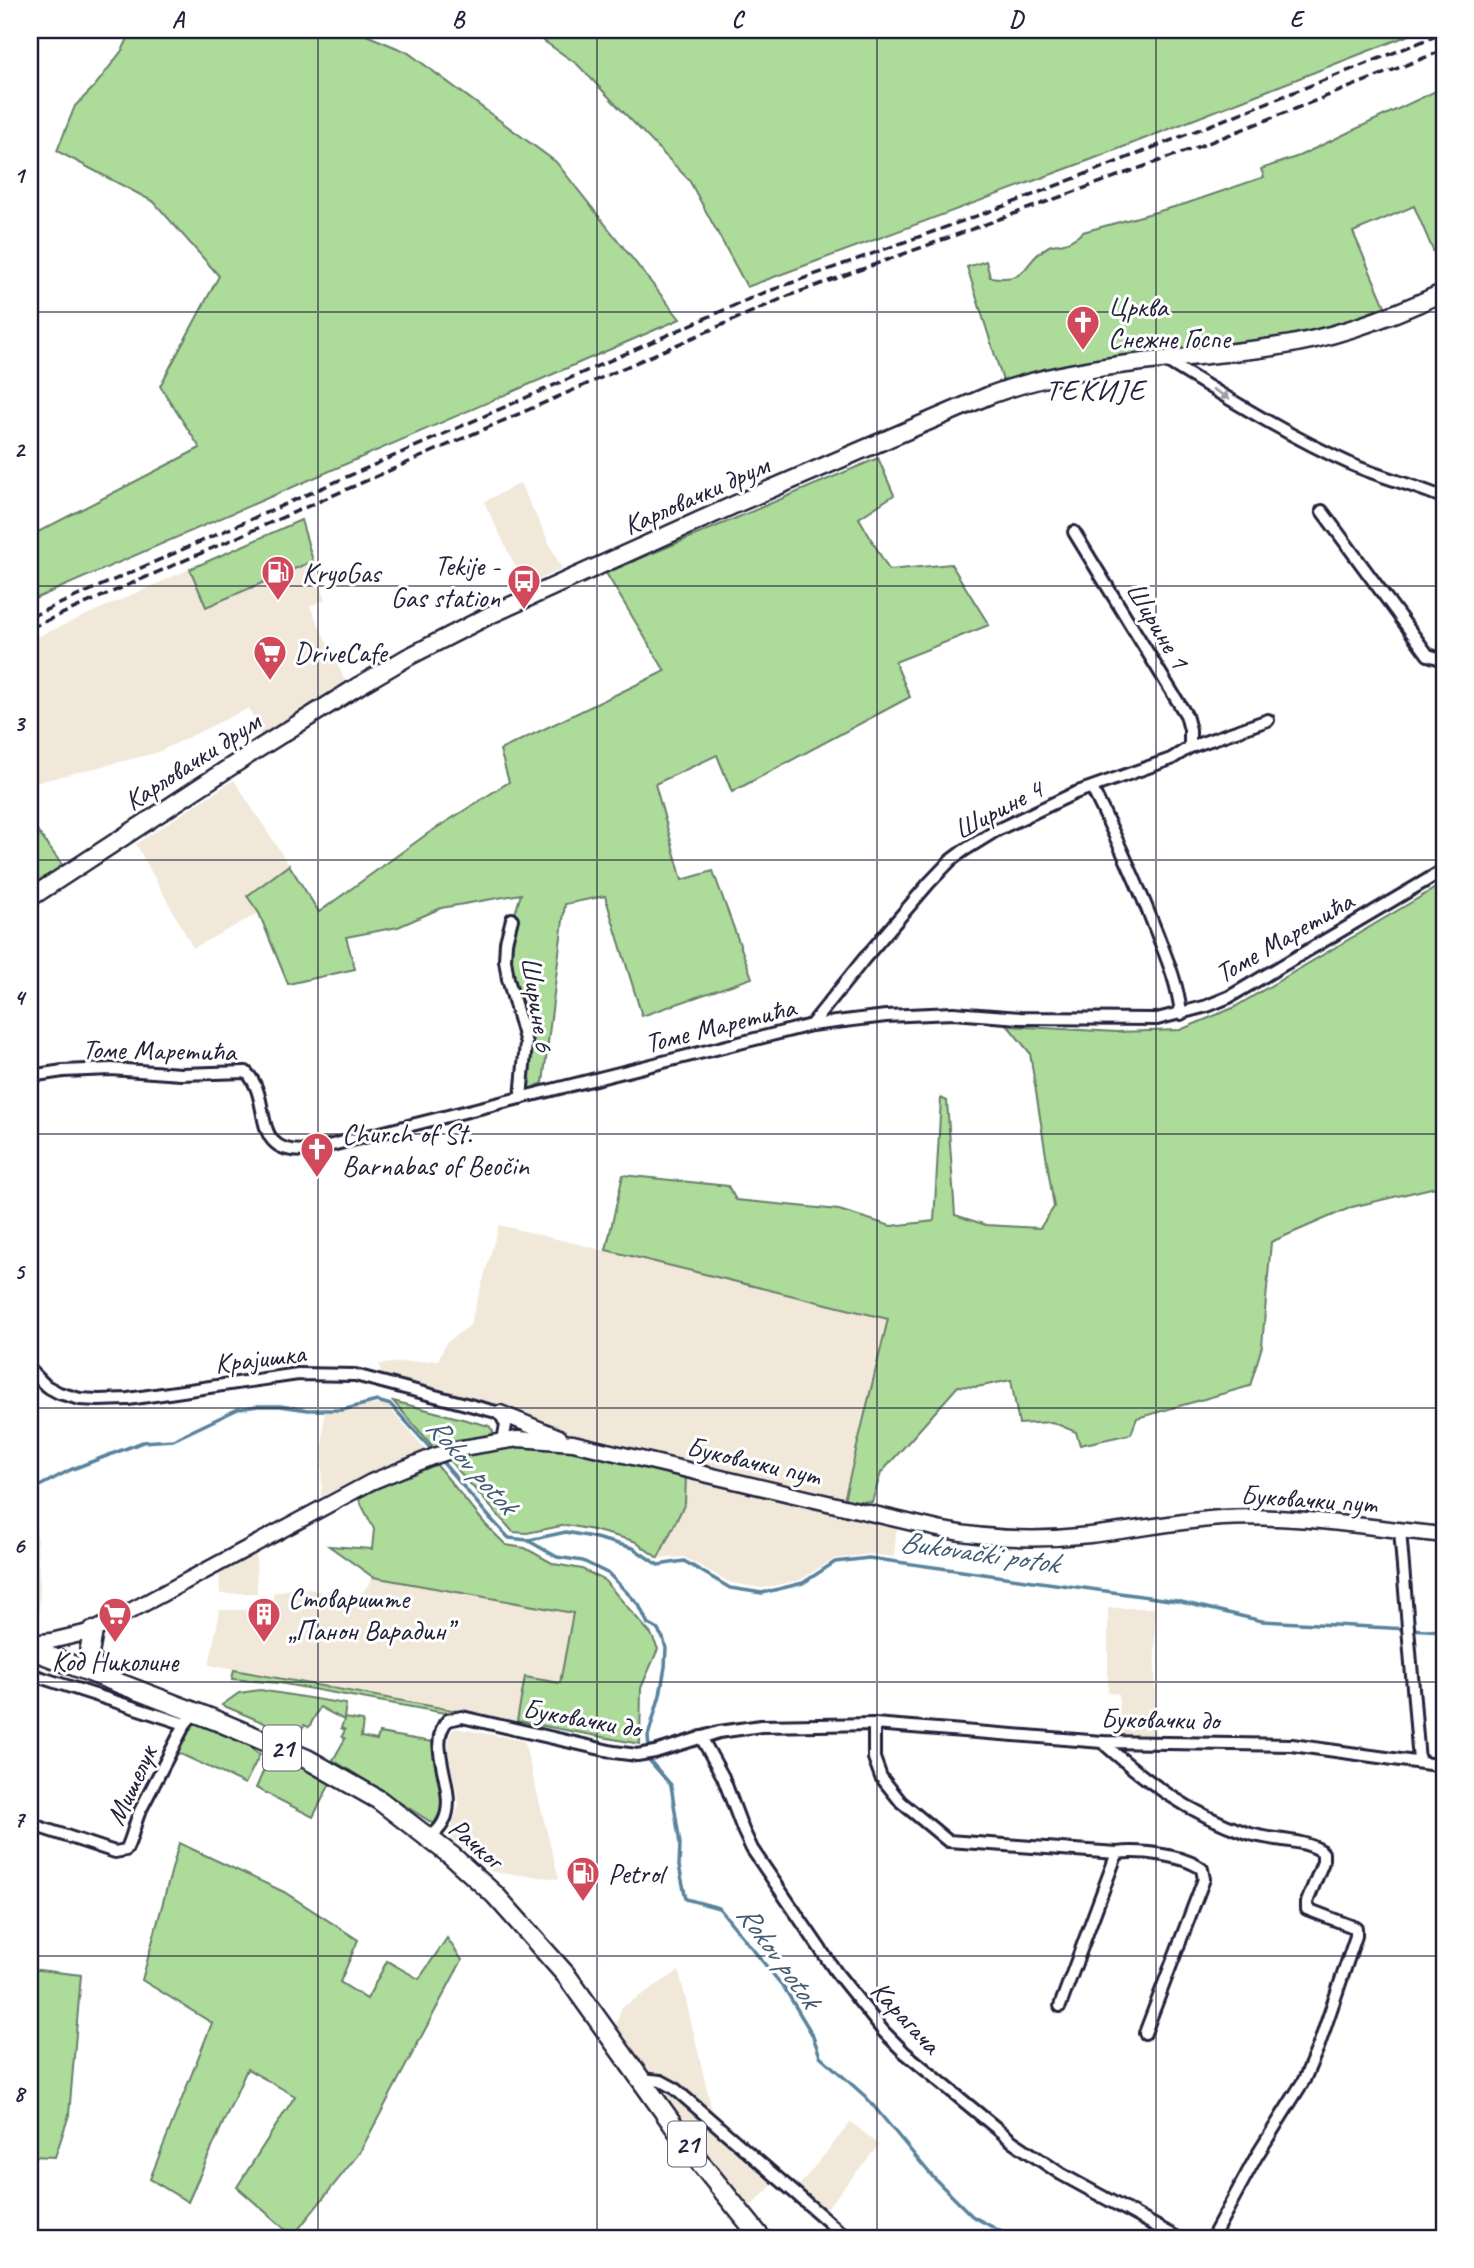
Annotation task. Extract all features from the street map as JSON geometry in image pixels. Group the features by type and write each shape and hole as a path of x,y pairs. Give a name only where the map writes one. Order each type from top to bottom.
{"main road":[{"name":"Карловачки друм","path":"30,898 360,685 408,657 490,615 736,504 990,395 1065,373 1274,347 1315,339 1417,305 1444,292"},
{"path":"93,1631 89,1654 96,1674"},
{"name":"Рачког","path":"30,1649 96,1674 190,1718 268,1741 341,1776 430,1838 488,1888 530,1932 579,1991 702,2165 761,2238"}],"street":[{"path":"1163,359 1320,449 1356,466 1444,498"},
{"path":"1322,511 1428,655 1438,658 1444,656"},
{"name":"Ширине 1","path":"1074,532 1186,715 1190,730 1190,747"},
{"name":"Ширине 4","path":"811,1025 872,949 951,860 1015,821 1092,788 1171,759 1190,747 1268,720"},
{"path":"1092,788 1146,903 1179,992 1181,1014"},
{"name":"Томе Маретића","path":"30,1076 62,1071 111,1069 181,1074 246,1072 256,1087 268,1135 282,1147 298,1151 318,1149 811,1025 886,1016 953,1013 1020,1018 1127,1019 1181,1014 1229,997 1444,870"},
{"name":"Ширине 6","path":"512,919 505,960 526,1043 521,1098"},
{"name":"Крајишка","path":"30,1370 46,1385 60,1393 80,1399 98,1400 128,1399 298,1374 355,1375 500,1413"},
{"path":"499,1442 504,1436 506,1425 500,1413"},
{"path":"500,1413 573,1443"},
{"name":"Буковачки пут","path":"30,1643 93,1631 371,1482 437,1455 499,1442 536,1439 573,1443 937,1529 992,1538 1066,1537 1247,1517 1444,1535"},
{"path":"1400,1530 1419,1761"},
{"path":"30,1674 190,1718"},
{"name":"Буковачки до","path":"430,1838 444,1821 448,1809 449,1798 439,1740 443,1725 448,1720 462,1717 637,1755 732,1729 770,1725 874,1724 1102,1742 1292,1745 1444,1766"},
{"name":"Мишелук","path":"30,1824 116,1852 126,1850 133,1838 134,1825 140,1811 190,1718"},
{"path":"874,1724 874,1758 881,1777 901,1802 948,1841 1117,1853 1137,1851 1196,1865 1203,1873 1204,1879 1145,2033"},
{"name":"Карагача","path":"701,1737 723,1777 752,1849 836,1972 884,2032 925,2070 1012,2141 1061,2174 1176,2238"},
{"path":"1102,1742 1158,1788 1196,1812 1251,1834 1293,1841 1320,1850 1324,1862 1307,1902 1307,1909 1356,1928 1356,1936 1328,2019 1304,2080 1256,2157 1212,2238"},
{"path":"1060,2006 1117,1853"},
{"path":"641,2079 661,2081 674,2088 847,2238"}],"shaded area":[{"path":"520,483 562,569 525,586 484,502"},
{"path":"313,561 325,600 310,606 345,681 261,736 249,708 156,753 30,784 30,640 190,569 207,607"},
{"path":"234,780 289,865 247,896 259,913 193,948 136,844"},
{"path":"499,1225 888,1319 844,1500 620,1448 383,1385 379,1364 438,1360 446,1343 470,1325"},
{"path":"383,1404 389,1407 426,1450 379,1468 321,1497 324,1412 340,1412"},
{"path":"686,1476 897,1526 894,1557 869,1554 834,1559 800,1580 762,1588 731,1583 684,1557 658,1558 684,1503"},
{"path":"35,1512 40,1588 39,1618 30,1617 30,1514"},
{"path":"256,1553 257,1593 220,1594 219,1571"},
{"path":"373,1577 573,1613 560,1683 526,1677 517,1721 209,1665 220,1610 273,1609 273,1593 300,1587 358,1600"},
{"path":"1108,1608 1155,1608 1155,1735 1119,1735 1119,1694 1108,1693"},
{"path":"456,1728 524,1741 559,1879 492,1872 449,1836 459,1804 448,1751 450,1733"},
{"path":"679,1971 714,2119 673,2082 648,2071 616,2026 621,2008"},
{"path":"673,2092 775,2183 751,2206 711,2162 666,2099 668,2094"},
{"path":"851,2122 879,2145 820,2216 793,2193"}],"green space":[{"path":"132,30 354,30 407,52 556,162 680,319 30,601 30,536 200,448 160,386 219,276 154,202 57,151 75,106 94,87 123,49"},
{"path":"528,30 1422,30 1090,160 747,287 689,180 577,64"},
{"path":"1444,87 1444,276 1414,206 1353,232 1385,306 1338,326 1316,332 1004,384 967,267 986,261 990,277 1013,277 1025,270 1040,252 1049,246 1069,241 1083,232 1185,204 1264,177 1261,169 1299,156"},
{"path":"878,458 894,495 859,518 889,570 951,564 989,625 895,662 910,697 732,792 717,755 655,784 682,880 713,871 752,978 642,1016 605,896 565,904 543,1083 525,1091 530,1020 510,972 513,920 521,894 441,908 398,927 346,937 355,969 288,984 259,913 247,896 289,865 319,912 427,834 509,782 500,750 665,671 606,573"},
{"path":"301,520 313,561 206,607 190,569"},
{"path":"30,821 63,866 30,888"},
{"path":"1444,883 1444,1185 1352,1207 1271,1242 1262,1346 1250,1386 1137,1418 1131,1434 1080,1445 1076,1432 1052,1422 1019,1424 1011,1380 977,1387 958,1386 881,1473 872,1502 844,1500 888,1319 606,1250 623,1175 728,1186 736,1200 839,1210 891,1226 934,1221 941,1098 947,1101 955,1215 986,1225 1040,1228 1054,1207 1030,1053 1008,1026 1117,1032 1180,1030 1233,1008"},
{"path":"393,1401 489,1426 493,1431 492,1438 435,1449"},
{"path":"518,1446 571,1449 686,1476 685,1503 658,1558 634,1541 566,1525 527,1533 513,1532 448,1459"},
{"path":"436,1464 506,1545 525,1548 554,1564 582,1569 604,1580 651,1634 658,1649 641,1688 640,1744 517,1721 525,1677 560,1683 573,1613 373,1577 329,1546 372,1549 374,1529 358,1498 394,1480"},
{"path":"234,1670 458,1711 450,1714 279,1683 232,1679"},
{"path":"260,1690 346,1704 344,1718 363,1721 361,1737 377,1740 379,1733 433,1742 442,1803 434,1824 333,1760 345,1739 342,1736 345,1730 341,1728 344,1720 320,1707 309,1727 304,1725 297,1737 222,1705 239,1693"},
{"path":"202,1714 258,1742 253,1750 260,1754 245,1784 174,1751 190,1724"},
{"path":"274,1746 334,1776 313,1817 256,1788"},
{"path":"179,1843 284,1892 358,1940 340,1982 367,1999 387,1961 419,1979 447,1938 462,1960 360,2152 293,2236 237,2187 295,2096 247,2069 188,2202 150,2179 212,2023 142,1980"},
{"path":"30,1969 81,1975 69,2115 55,2157 30,2156"}],"waterway":[{"name":"Rokov potok","path":"30,1491 70,1470 143,1442 173,1440 238,1409 258,1406 342,1410 377,1401 391,1405 434,1452"},
{"name":"Rokov potok","path":"439,1458 509,1538 527,1540 557,1557 583,1561 609,1574 639,1605 648,1624 657,1629 666,1648 665,1667 648,1736 650,1761 671,1785 680,1844 679,1866 686,1899 719,1908 785,1989 812,2034 820,2056 866,2097 932,2176 972,2216 1013,2238"},
{"name":"Bukovački potok","path":"529,1540 566,1532 592,1537 633,1548 658,1565 684,1561 730,1588 762,1593 803,1583 835,1562 869,1558 1177,1601 1262,1621 1444,1631"}],"railway":[{"path":"30,617 758,295 1007,205 1444,33"},
{"path":"30,628 788,296 1203,145 1444,50"}],"place":[{"name":"Црква Снежне Госпе","path":"1083,352"},
{"name":"KryoGas","path":"278,602"},
{"name":"Tekije - Gas station","path":"524,611"},
{"name":"DriveCafe","path":"270,682"},
{"name":"Church of St. Barnabas of Beočin","path":"317,1179"},
{"name":"Код Николине","path":"115,1644"},
{"name":"Стовариште „Панон Варадин”","path":"264,1644"},
{"name":"Petrol","path":"583,1903"}],"district":[{"name":"ТЕКИЈЕ","path":"1096,390"}]}
